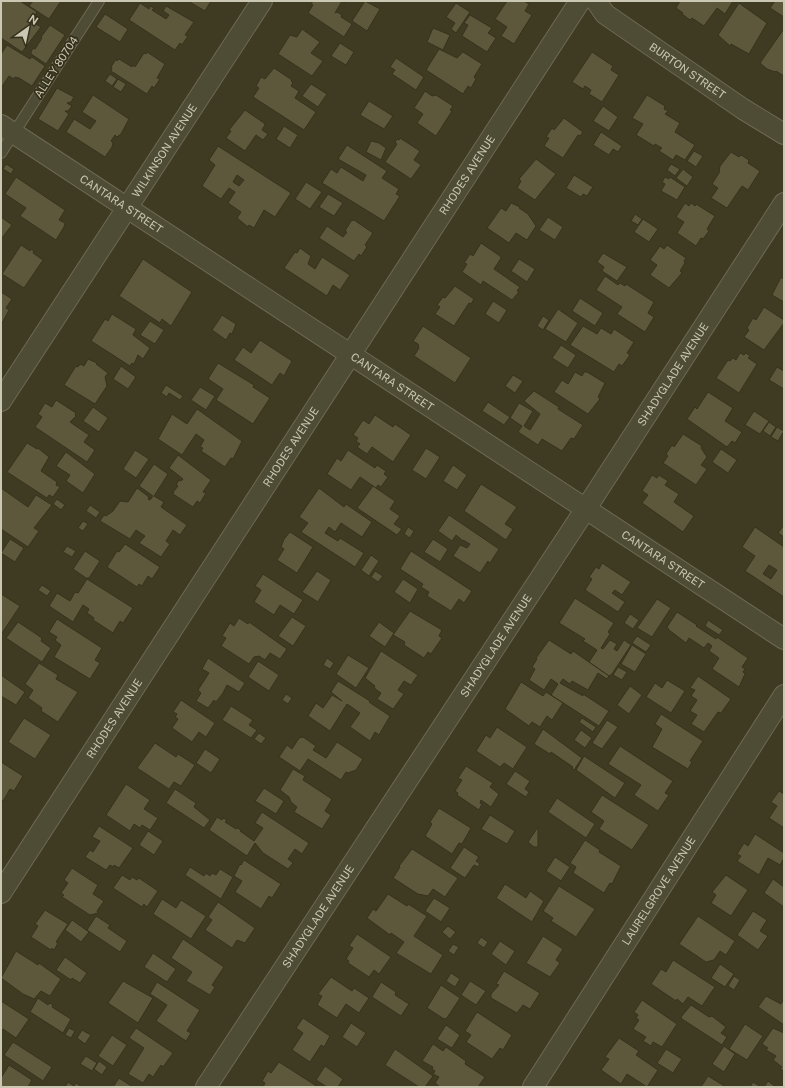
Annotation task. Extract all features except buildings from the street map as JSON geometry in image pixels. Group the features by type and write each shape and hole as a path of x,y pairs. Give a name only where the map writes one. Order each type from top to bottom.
{"street":[{"name":"WILKINSON AVENUE","path":"1,401 262,1"},
{"name":"RHODES AVENUE","path":"1,892 580,1"},
{"name":"BURTON STREET","path":"596,1 605,14 743,108 784,134"},
{"name":"CANTARA STREET","path":"7,129 585,510 784,639"},
{"name":"SHADYGLADE AVENUE","path":"206,1087 585,510 784,203"},
{"name":"LAURELGROVE AVENUE","path":"533,1087 784,695"}],"lane":[{"name":"ALLEY 80704","path":"1,153 7,129 99,1"}]}
